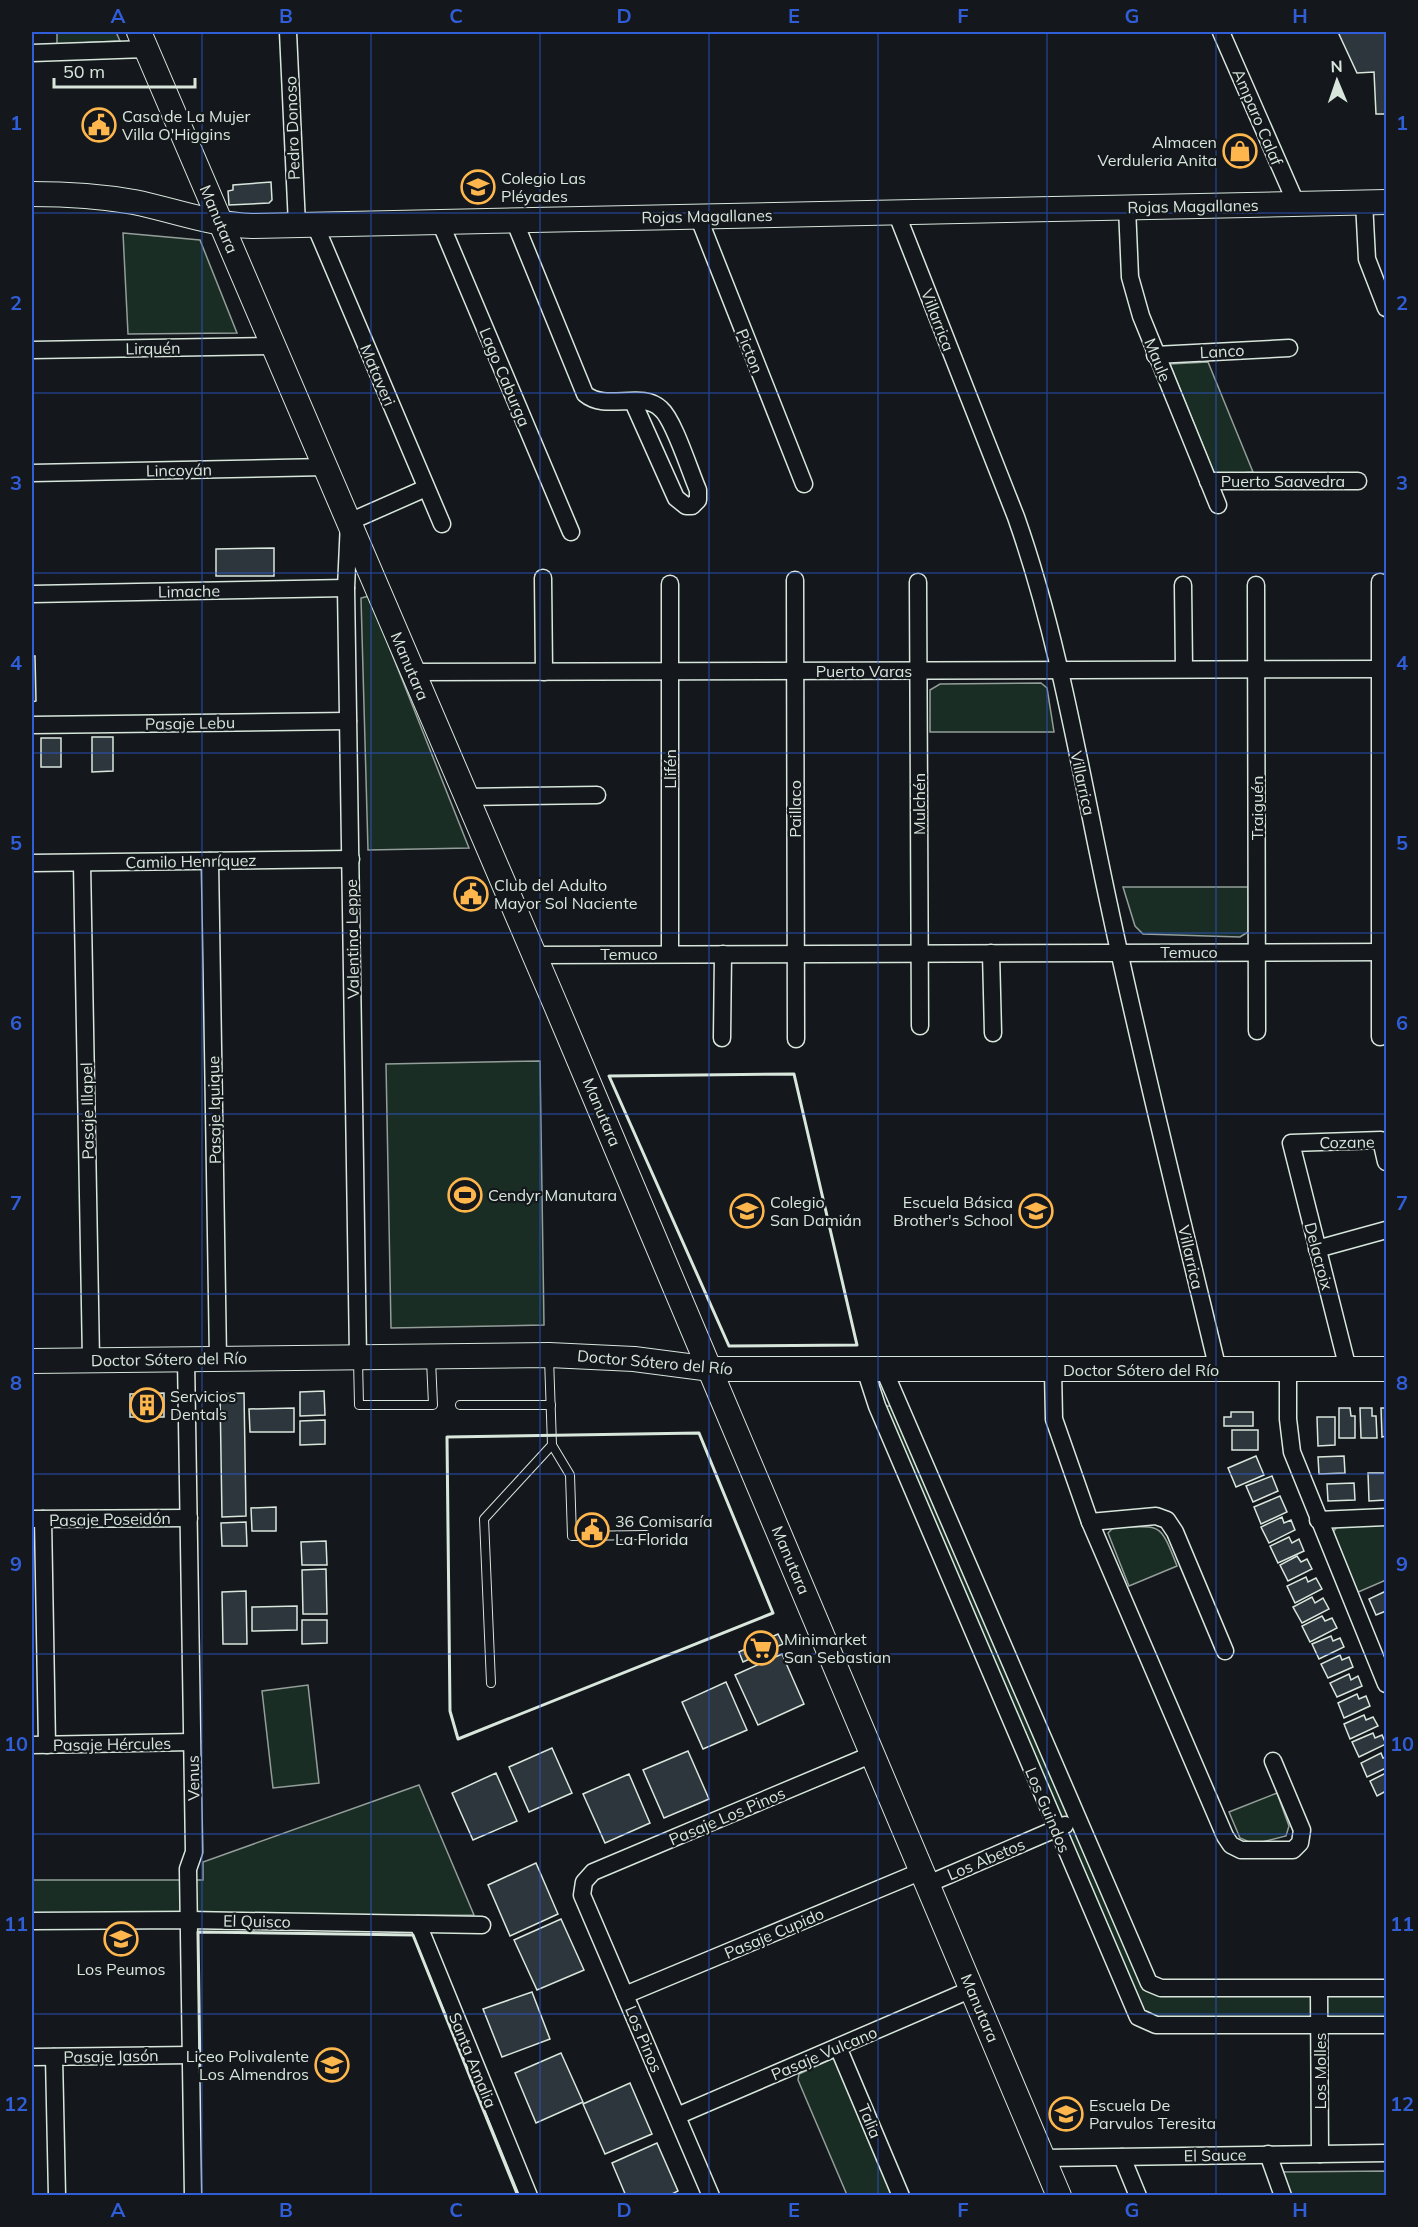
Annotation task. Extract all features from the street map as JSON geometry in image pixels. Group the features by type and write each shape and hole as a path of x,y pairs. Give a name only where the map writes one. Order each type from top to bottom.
{"main road":[{"name":"Manutara","path":"143,40 711,1369 1059,2196"},
{"name":"Rojas Magallanes","path":"32,194 76,195 123,201 238,226 1376,202"},
{"name":"Doctor Sótero del Río","path":"32,1361 549,1355 634,1359 711,1369 1386,1369"}],"street":[{"name":"Pedro Donoso","path":"288,32 306,225"},
{"name":"Amparo Calaf","path":"1221,32 1296,203"},
{"path":"32,53 143,40"},
{"path":"1376,202 1367,259 1386,308"},
{"name":"Maule","path":"1127,207 1130,277 1155,355 1218,505"},
{"name":"Villarrica","path":"896,212 1019,526 1058,670 1119,952 1218,1370"},
{"name":"Picton","path":"698,216 804,484"},
{"path":"514,220 585,394 597,400 633,402 657,405 667,417 698,490 698,500 692,506 682,505 676,498 633,402"},
{"name":"Lago Caburga","path":"440,222 571,532"},
{"name":"Mataveri","path":"306,225 442,524"},
{"name":"Lirquén","path":"32,350 274,346"},
{"name":"Lanco","path":"1155,355 1289,348"},
{"name":"Lincoyán","path":"32,472 326,467"},
{"name":"Puerto Saavedra","path":"1208,481 1358,481"},
{"path":"349,522 426,488"},
{"name":"Valentina Leppe","path":"349,522 346,588 358,1357"},
{"path":"543,578 544,672"},
{"name":"Paillaco","path":"795,580 796,1038"},
{"name":"Mulchén","path":"918,582 920,1026"},
{"path":"1380,582 1383,669 1383,952 1380,1037"},
{"name":"Llifén","path":"670,584 670,954"},
{"path":"1183,585 1184,669"},
{"name":"Traiguén","path":"1256,585 1257,1031"},
{"name":"Limache","path":"32,594 346,588"},
{"name":"Puerto Varas","path":"413,672 1383,669"},
{"name":"Pasaje Lebu","path":"32,725 348,721"},
{"path":"467,797 597,795"},
{"name":"Camilo Henríquez","path":"32,864 351,859"},
{"name":"Pasaje Iquique","path":"210,861 218,1359"},
{"name":"Pasaje Illapel","path":"82,863 91,1360"},
{"name":"Temuco","path":"535,955 1383,952"},
{"path":"991,953 993,1034"},
{"path":"722,1038 723,954"},
{"name":"Cozane","path":"1291,1143 1381,1140 1386,1162"},
{"name":"Delacroix","path":"1291,1143 1348,1369"},
{"path":"1317,1249 1386,1230"},
{"name":"Venus","path":"186,1359 194,1852 188,1869 194,2196"},
{"name":"Los Guindos","path":"874,1370 1146,1978 1154,1986 1386,1988"},
{"name":"Los Guindos","path":"874,1370 882,1416 1134,2011 1143,2021 1156,2025 1386,2025"},
{"path":"1053,1370 1054,1419 1090,1522 1225,1836 1236,1849 1246,1851 1293,1850 1300,1843 1302,1830 1273,1761"},
{"path":"1288,1370 1288,1419 1292,1452 1386,1684"},
{"path":"1090,1522 1156,1516 1167,1520 1176,1532 1225,1651"},
{"path":"1318,1520 1386,1517"},
{"name":"Pasaje Poseidón","path":"37,1519 189,1518"},
{"path":"37,1519 39,1745"},
{"name":"Pasaje Hércules","path":"39,1745 192,1742"},
{"name":"Pasaje Los Pinos","path":"584,1882 593,1872 873,1754"},
{"name":"Los Abetos","path":"925,1877 1077,1820"},
{"name":"Pasaje Cupido","path":"625,1995 925,1877"},
{"name":"Los Pinos","path":"584,1882 582,1895 711,2196"},
{"name":"El Quisco","path":"32,1921 189,1920 482,1925"},
{"name":"Santa Amalia","path":"418,1924 529,2196"},
{"name":"Pasaje Vulcano","path":"677,2116 972,1989"},
{"name":"Los Molles","path":"1319,1989 1320,2154"},
{"name":"Talia","path":"838,2047 901,2196"},
{"name":"Pasaje Jasón","path":"32,2057 191,2055"},
{"path":"54,2057 57,2196"},
{"name":"El Sauce","path":"1043,2158 1386,2153"},
{"path":"1268,2154 1283,2196"},
{"path":"1122,2157 1138,2196"}],"lane":[{"path":"549,1355 552,1444 570,1475 572,1536 646,1535"},
{"path":"358,1357 359,1405 433,1405 431,1356"},
{"path":"460,1405 551,1405"},
{"path":"491,1683 484,1519 552,1444"}],"green space":[{"path":"57,32 116,32 120,41 57,44"},
{"path":"123,233 200,240 237,333 128,334"},
{"path":"1208,362 1253,472 1215,475 1170,364"},
{"path":"369,596 469,848 368,850 361,598"},
{"path":"1041,683 1047,688 1054,732 930,732 930,690 940,684"},
{"path":"1123,887 1248,887 1248,932 1240,937 1143,934 1135,926"},
{"name":"Cendyr Manutara","path":"540,1061 544,1325 391,1328 386,1064"},
{"path":"882,1406 894,1406 1145,1982 1386,1989 1386,2023 1144,2019"},
{"path":"1386,1525 1386,1580 1356,1593 1332,1533 1338,1526"},
{"path":"1114,1527 1157,1529 1166,1540 1177,1566 1129,1586 1108,1533"},
{"path":"308,1685 319,1783 273,1788 262,1691"},
{"path":"419,1785 474,1915 32,1917 32,1880 203,1880 203,1862"},
{"path":"1277,1793 1289,1826 1286,1836 1254,1844 1240,1838 1229,1812"},
{"path":"834,2058 898,2195 847,2195 798,2080 799,2074"},
{"path":"1386,2171 1386,2195 1289,2195 1280,2172"}],"building":[{"path":"1338,32 1386,32 1386,114 1376,114 1374,72 1357,73"},
{"name":"Almacen Verduleria Anita","path":"1231,142 1247,143 1251,158 1248,164 1230,164"},
{"path":"271,182 272,200 269,203 229,205 228,191 233,190 233,185"},
{"path":"274,548 274,576 216,576 216,549"},
{"path":"32,656 35,656 36,701 32,702"},
{"path":"92,737 113,737 113,771 92,772"},
{"path":"41,738 61,738 61,767 41,767"},
{"path":"324,1391 325,1415 300,1416 300,1392"},
{"name":"Servicios Dentals","path":"164,1393 164,1417 130,1417 130,1394"},
{"path":"244,1393 246,1516 222,1517 220,1394"},
{"path":"294,1408 294,1432 250,1432 249,1409"},
{"path":"1339,1408 1350,1408 1351,1416 1355,1416 1355,1438 1339,1438"},
{"path":"1360,1408 1372,1408 1372,1416 1376,1416 1377,1438 1361,1438"},
{"path":"1381,1408 1386,1408 1386,1436 1382,1437"},
{"path":"1231,1412 1253,1412 1253,1426 1224,1426 1224,1417 1231,1417"},
{"path":"1317,1417 1335,1417 1335,1445 1318,1446"},
{"path":"325,1420 325,1444 300,1445 300,1421"},
{"path":"1232,1430 1258,1430 1258,1450 1232,1450"},
{"path":"1256,1456 1264,1475 1236,1487 1228,1468"},
{"path":"1344,1456 1345,1473 1319,1474 1318,1457"},
{"path":"1368,1473 1385,1473 1386,1500 1369,1501"},
{"path":"1272,1476 1278,1491 1253,1502 1246,1486"},
{"path":"1354,1483 1355,1500 1328,1501 1327,1484"},
{"path":"1280,1496 1287,1512 1261,1524 1254,1507"},
{"path":"276,1507 276,1531 252,1531 251,1508"},
{"path":"1282,1517 1284,1523 1291,1520 1295,1530 1269,1543 1261,1527"},
{"path":"246,1522 247,1546 222,1546 221,1523"},
{"path":"1289,1537 1292,1543 1299,1539 1304,1551 1278,1563 1270,1546"},
{"path":"326,1541 327,1565 302,1565 301,1542"},
{"path":"1297,1556 1301,1562 1307,1559 1312,1569 1288,1581 1280,1565"},
{"path":"326,1569 327,1614 303,1614 302,1570"},
{"path":"1306,1577 1308,1582 1316,1578 1322,1589 1295,1603 1287,1586"},
{"path":"246,1591 247,1644 223,1644 222,1592"},
{"path":"1386,1591 1386,1611 1376,1615 1369,1599"},
{"path":"1312,1597 1315,1603 1323,1598 1329,1609 1302,1623 1293,1607"},
{"path":"297,1606 297,1630 252,1631 252,1607"},
{"path":"1322,1616 1325,1621 1332,1618 1337,1628 1310,1642 1302,1626"},
{"path":"302,1620 327,1620 327,1643 302,1644"},
{"name":"Minimarket San Sebastian","path":"778,1634 783,1644 743,1662 739,1652"},
{"path":"1331,1636 1333,1641 1340,1638 1344,1647 1319,1659 1312,1644"},
{"path":"782,1654 804,1704 758,1725 735,1675"},
{"path":"1340,1655 1342,1660 1349,1657 1353,1667 1328,1678 1321,1664"},
{"path":"1349,1674 1351,1680 1358,1676 1362,1686 1337,1697 1330,1683"},
{"path":"726,1682 747,1730 703,1749 682,1702"},
{"path":"1357,1694 1359,1699 1366,1696 1370,1706 1344,1718 1338,1703"},
{"path":"1364,1715 1366,1720 1373,1717 1378,1726 1350,1739 1344,1724"},
{"path":"1373,1733 1375,1738 1382,1735 1386,1744 1359,1757 1352,1742"},
{"path":"552,1748 572,1793 529,1812 509,1767"},
{"path":"688,1751 709,1799 664,1818 643,1770"},
{"path":"1381,1753 1383,1758 1386,1757 1386,1768 1367,1777 1361,1763"},
{"path":"496,1773 517,1821 473,1840 452,1793"},
{"path":"1386,1773 1386,1791 1377,1796 1370,1781"},
{"path":"629,1774 650,1823 605,1843 583,1794"},
{"path":"536,1863 558,1914 510,1936 488,1885"},
{"path":"561,1919 584,1970 537,1990 514,1940"},
{"path":"532,1992 550,2039 502,2057 483,2009"},
{"path":"561,2053 583,2102 536,2123 515,2073"},
{"path":"630,2083 652,2134 605,2154 583,2104"},
{"path":"657,2143 678,2191 668,2196 626,2196 612,2163"}],"wall":[{"path":"794,1074 857,1345 729,1346 609,1076 794,1074"},
{"path":"699,1433 773,1613 458,1739 450,1711 447,1437 699,1433"},
{"path":"200,2073 198,1932 413,1935 518,2196"}],"place":[{"name":"Casa de La Mujer Villa O'Higgins","path":"99,125"},
{"name":"Almacen Verduleria Anita","path":"1240,151"},
{"name":"Colegio Las Pléyades","path":"478,187"},
{"name":"Club del Adulto Mayor Sol Naciente","path":"471,894"},
{"name":"Cendyr Manutara","path":"465,1195"},
{"name":"Colegio San Damián","path":"747,1211"},
{"name":"Escuela Básica Brother's School","path":"1036,1211"},
{"name":"Servicios Dentals","path":"147,1405"},
{"name":"36 Comisaría La Florida","path":"592,1530"},
{"name":"Minimarket San Sebastian","path":"761,1648"},
{"name":"Los Peumos","path":"121,1939"},
{"name":"Liceo Polivalente Los Almendros","path":"332,2065"},
{"name":"Escuela De Parvulos Teresita","path":"1066,2114"}]}
